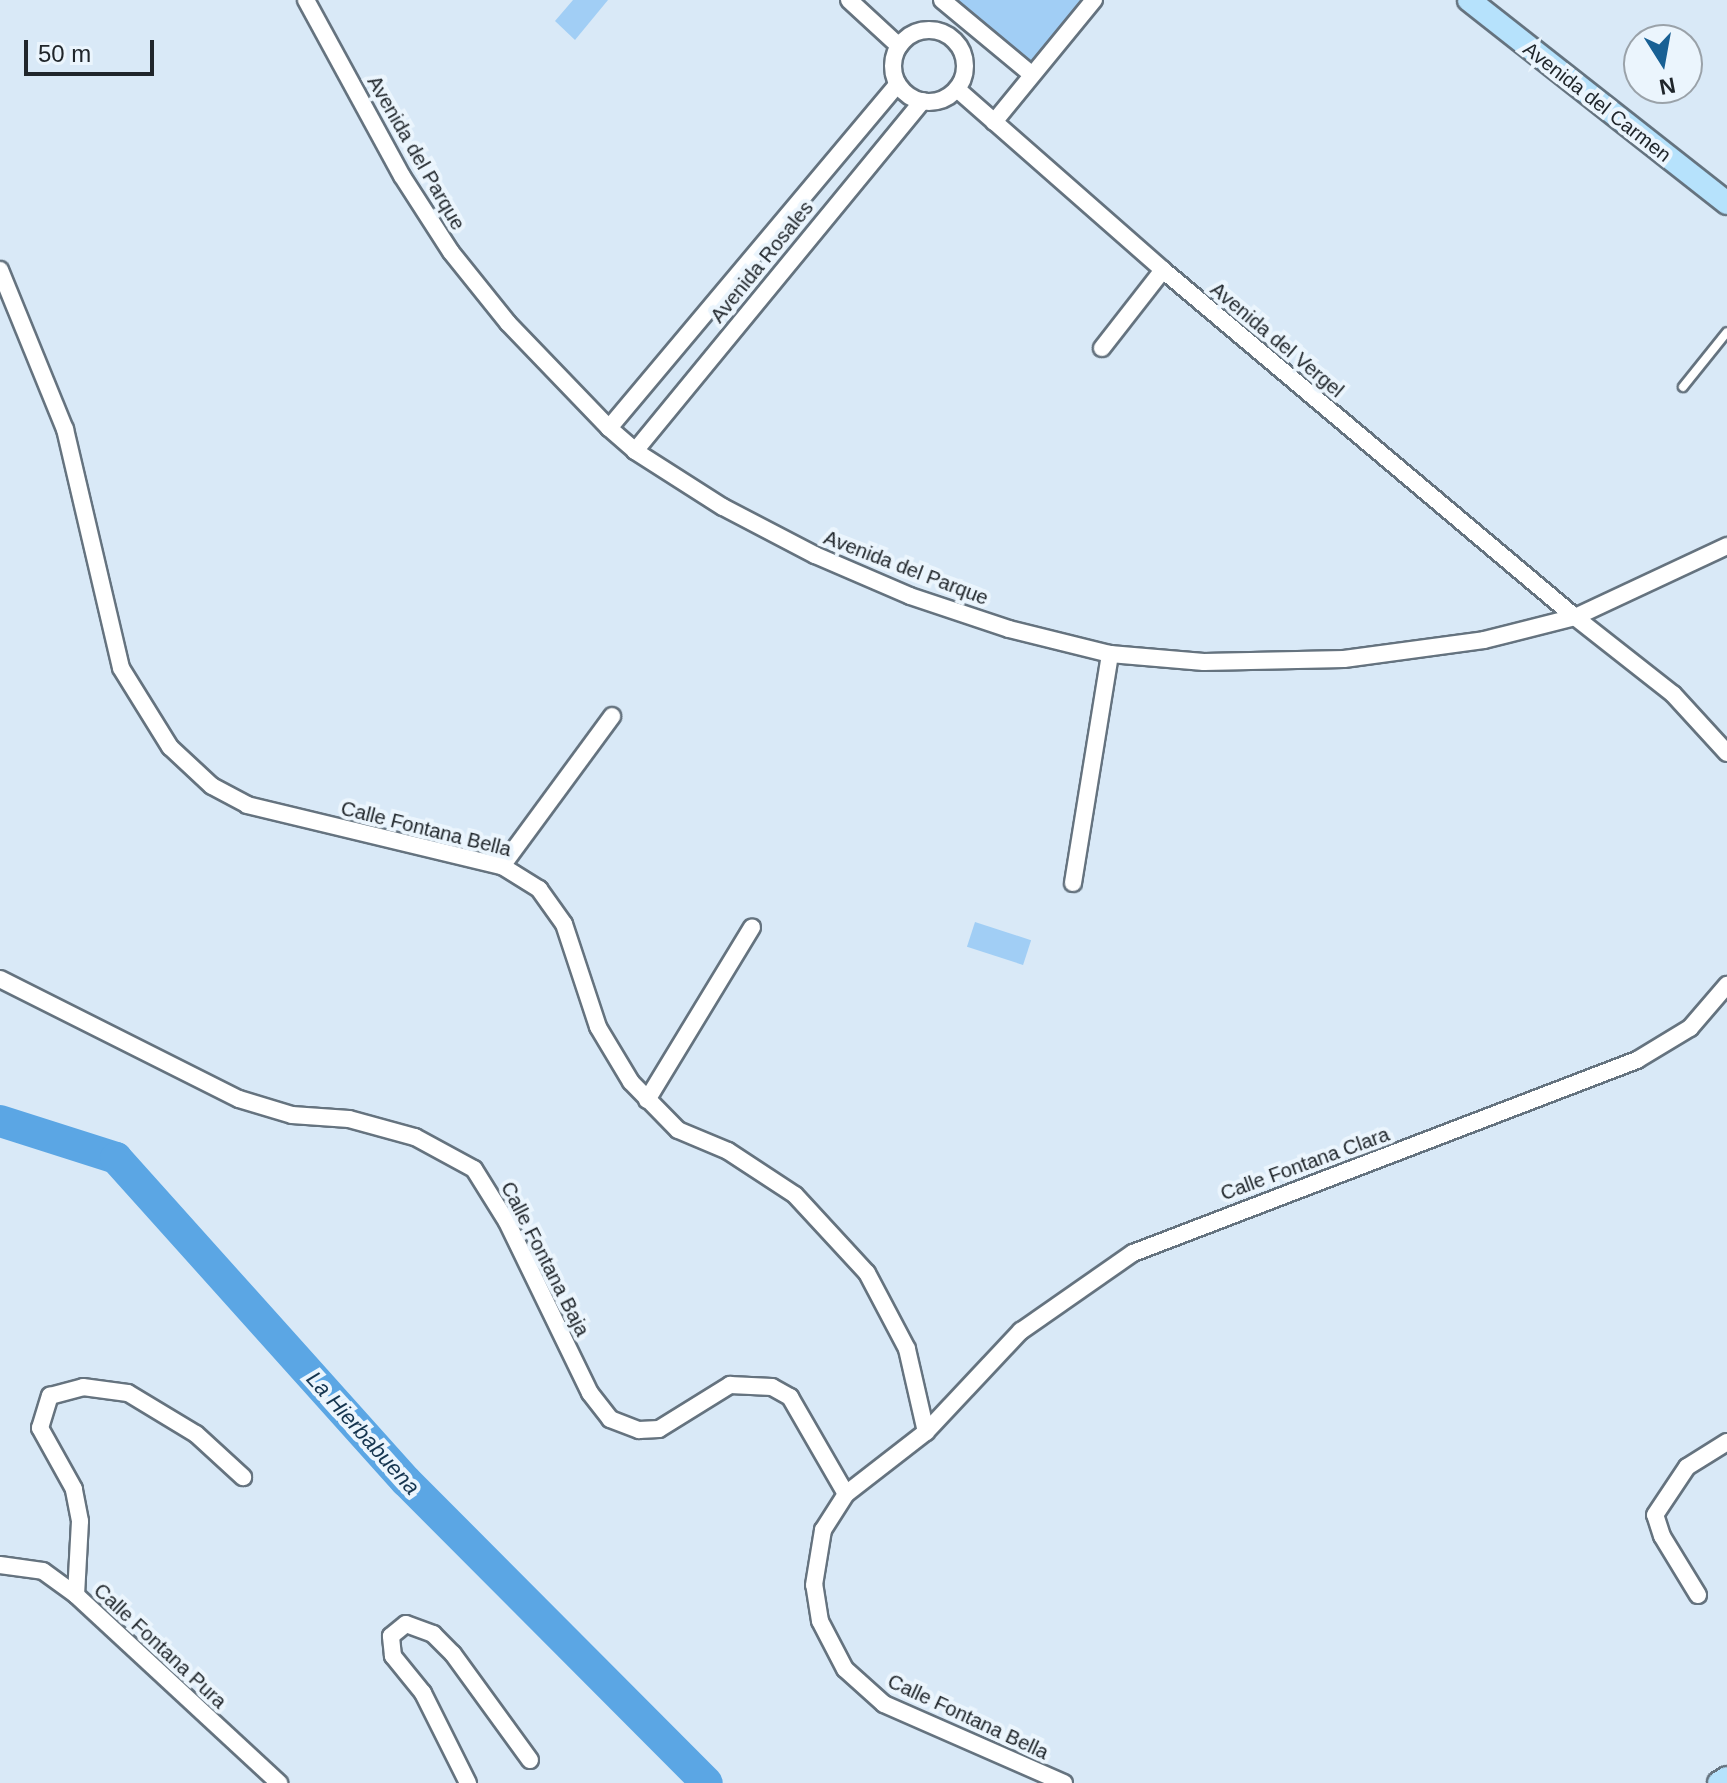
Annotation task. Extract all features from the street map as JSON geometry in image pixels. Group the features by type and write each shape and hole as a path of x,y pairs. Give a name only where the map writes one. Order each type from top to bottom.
{"street":[{"name":"Avenida del Parque","path":"306,0 402,176 451,252 508,323 609,428 635,451 769,532 862,576 959,613 1110,654 1219,662 1344,659 1484,640 1575,617 1727,546"},
{"path":"849,0 868,6 899,46"},
{"path":"942,0 1031,74"},
{"path":"994,122 1094,0"},
{"name":"Avenida del Carmen","path":"1469,0 1727,203"},
{"path":"953,38 965,19"},
{"path":"930,29 953,38 965,58 957,89 946,98 922,101 898,84 893,65 899,46 907,37 930,29"},
{"name":"Avenida Rosales","path":"609,428 763,251 898,84"},
{"name":"Avenida del Vergel","path":"957,89 1163,270 1575,617"},
{"name":"Avenida Rosales","path":"635,451 783,266 922,101"},
{"path":"763,251 783,266"},
{"name":"Calle Fontana Bella","path":"0,270 65,429 121,668 170,747 204,780 247,805 502,866 528,880 557,911 598,1027 647,1100 678,1130 728,1151 774,1179 851,1251 882,1297 907,1349 926,1432 846,1494 823,1530 814,1585 820,1621 845,1669 884,1704 1064,1783"},
{"path":"1102,348 1163,270"},
{"path":"1575,617 1673,694 1727,753"},
{"path":"1073,883 1110,654"},
{"path":"502,866 612,716"},
{"path":"647,1100 752,927"},
{"name":"Calle Fontana Baja","path":"0,979 239,1099 292,1115 349,1119 415,1137 474,1169 507,1222 590,1393 610,1419 639,1430 659,1429 720,1388 762,1384 790,1397 846,1494"},
{"name":"Calle Fontana Clara","path":"926,1432 1021,1331 1133,1253 1637,1060 1690,1028 1727,985"},
{"path":"76,1595 80,1521 74,1489 40,1428 50,1396 83,1387 128,1393 196,1434 243,1477"},
{"path":"1698,1595 1662,1536 1655,1515 1687,1467 1727,1442"},
{"name":"Calle Fontana Pura","path":"0,1565 43,1571 76,1595 279,1783"},
{"path":"468,1783 423,1693 393,1656 391,1636 406,1624 433,1634 453,1654 530,1760"},
{"path":"1719,1783 1727,1778"}],"lane":[{"path":"1683,387 1727,332"}],"shaded area":[{"path":"573,0 608,0 575,40 555,21"},
{"path":"956,0 1091,0 1036,66"},
{"path":"975,922 1031,940 1023,965 967,947"}],"waterway":[{"name":"La Hierbabuena","path":"0,1121 116,1158 406,1481 707,1783"}]}
